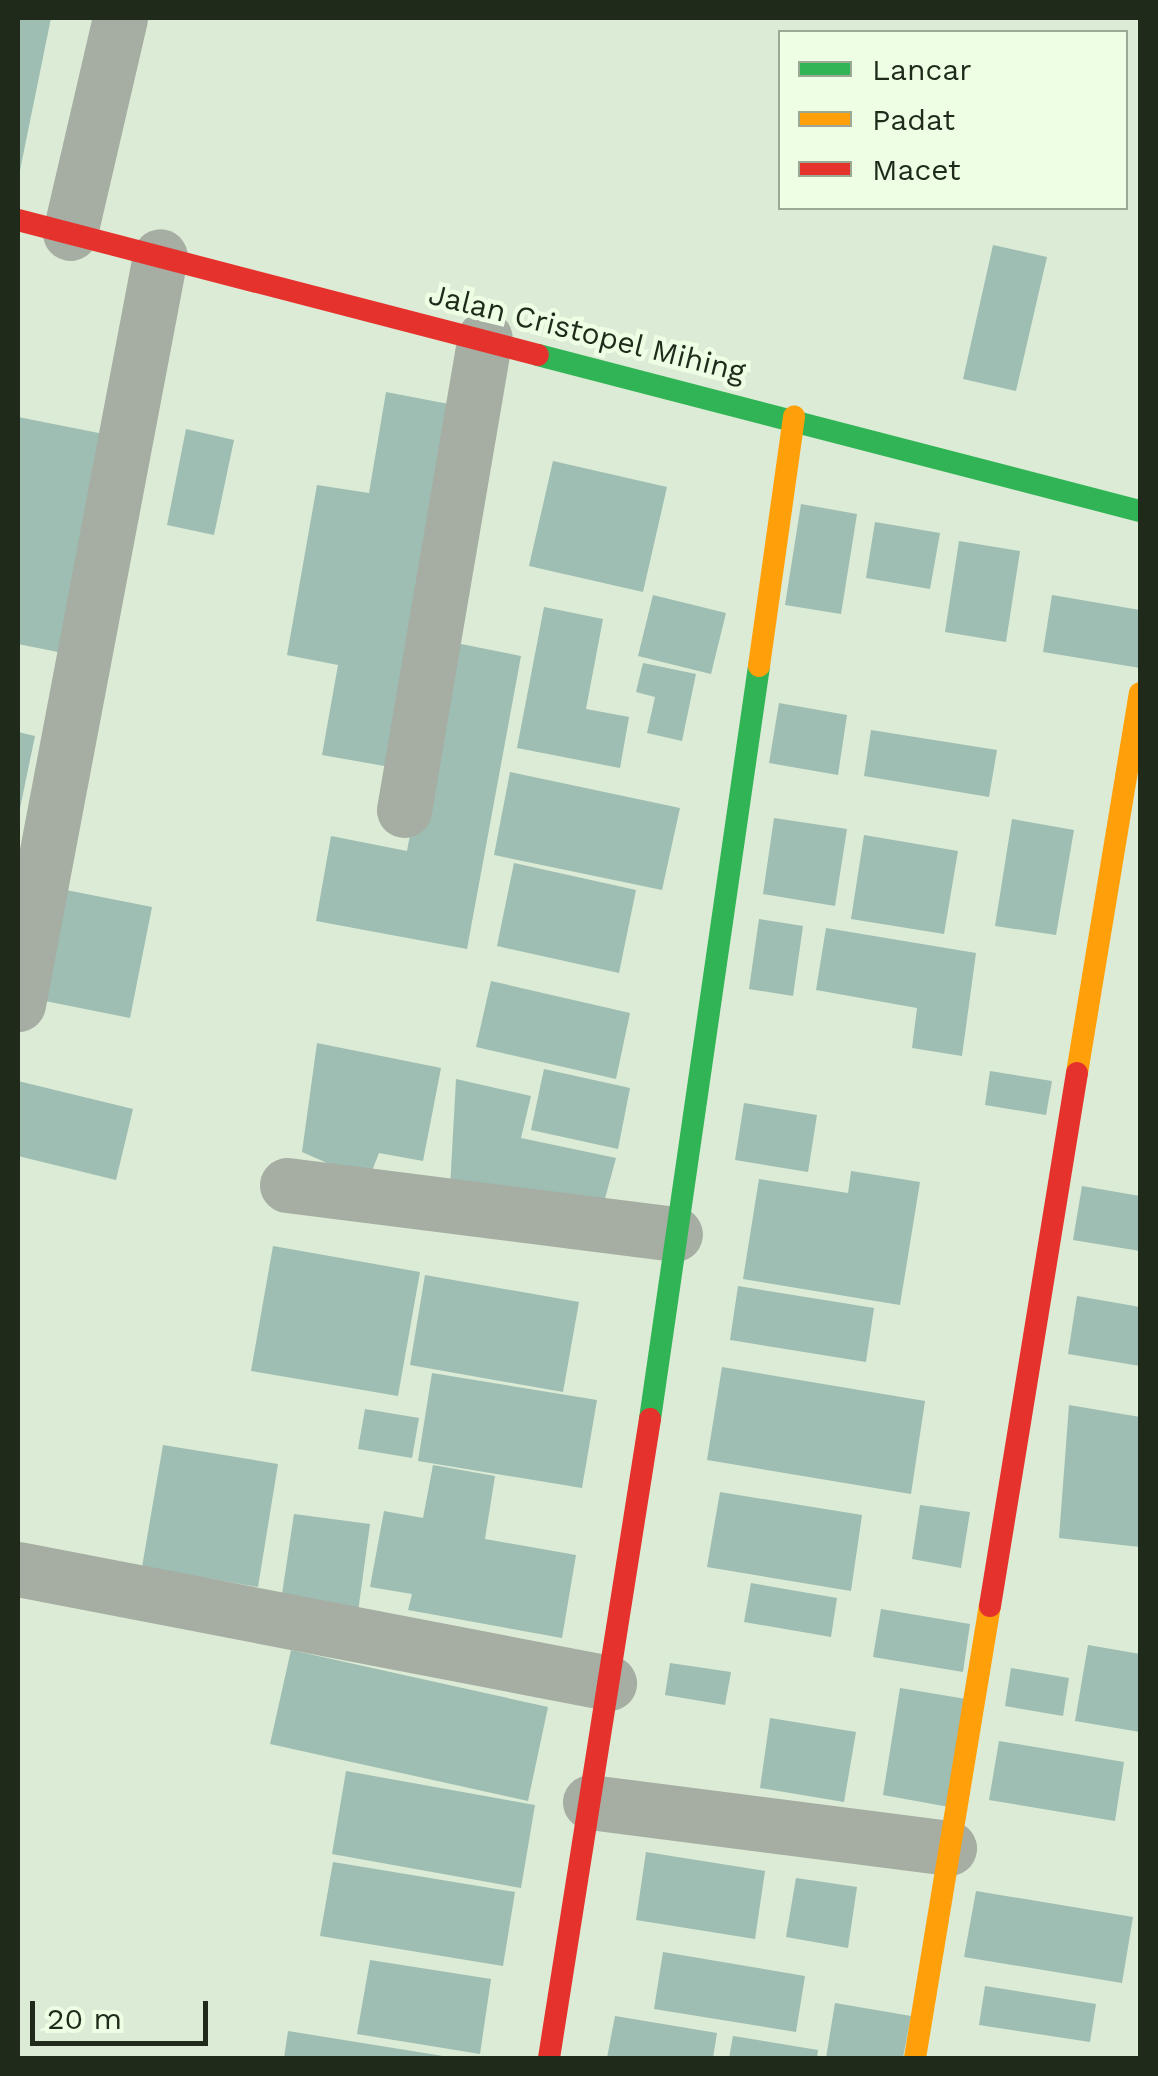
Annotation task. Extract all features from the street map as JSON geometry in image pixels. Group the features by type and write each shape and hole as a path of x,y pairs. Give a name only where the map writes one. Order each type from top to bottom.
{"street":[{"path":"70,233 120,18"},
{"name":"Jalan Cristopel Mihing","path":"18,220 794,416 1140,511"},
{"path":"18,1004 160,256"},
{"path":"404,810 485,338"},
{"path":"549,2058 609,1683 794,416"},
{"path":"915,2058 1140,693"},
{"path":"288,1185 675,1234"},
{"path":"18,1569 609,1683"},
{"path":"590,1802 949,1848"}],"building":[{"path":"18,18 51,18 19,175 18,175"},
{"path":"993,245 1047,257 1016,391 963,379"},
{"path":"386,392 454,405 390,767 322,755 338,665 287,655 317,485 369,493"},
{"path":"18,417 109,435 68,654 18,644"},
{"path":"186,429 234,440 214,535 167,525"},
{"path":"553,461 667,487 643,592 529,566"},
{"path":"801,504 857,514 841,614 785,605"},
{"path":"875,522 940,533 930,589 866,578"},
{"path":"959,541 1020,551 1006,642 945,632"},
{"path":"653,595 726,613 711,674 638,656"},
{"path":"1052,595 1140,610 1140,668 1043,652"},
{"path":"544,607 603,619 586,709 629,717 620,768 517,748"},
{"path":"446,641 521,656 467,949 316,921 331,836 407,851"},
{"path":"643,663 696,674 682,741 647,733 655,697 636,692"},
{"path":"779,703 847,715 838,775 769,763"},
{"path":"871,730 997,750 989,797 864,776"},
{"path":"18,732 35,736 19,813 18,812"},
{"path":"510,772 680,808 662,890 494,855"},
{"path":"774,818 847,829 835,906 763,894"},
{"path":"1012,819 1074,830 1056,935 995,926"},
{"path":"864,835 958,851 944,934 851,919"},
{"path":"514,863 636,890 619,973 497,946"},
{"path":"51,887 152,907 130,1018 30,998"},
{"path":"759,919 803,926 793,996 749,989"},
{"path":"826,928 976,953 962,1056 912,1048 917,1008 816,990"},
{"path":"491,981 630,1013 616,1079 476,1047"},
{"path":"317,1043 441,1068 423,1161 379,1153 368,1181 302,1152"},
{"path":"544,1069 630,1088 618,1149 531,1130"},
{"path":"990,1071 1052,1081 1046,1115 985,1105"},
{"path":"456,1079 531,1096 521,1138 616,1158 600,1217 450,1188"},
{"path":"18,1081 133,1109 116,1180 18,1156"},
{"path":"744,1103 817,1115 808,1172 735,1160"},
{"path":"851,1171 920,1182 900,1305 743,1279 759,1179 848,1193"},
{"path":"1082,1186 1140,1196 1140,1251 1073,1240"},
{"path":"273,1246 420,1272 398,1396 251,1371"},
{"path":"425,1275 579,1302 563,1392 410,1365"},
{"path":"738,1286 874,1308 866,1362 730,1340"},
{"path":"1077,1296 1140,1307 1140,1366 1068,1354"},
{"path":"722,1367 925,1401 911,1494 707,1460"},
{"path":"432,1373 597,1400 582,1488 418,1461"},
{"path":"1069,1405 1140,1417 1140,1547 1059,1538"},
{"path":"365,1409 419,1418 412,1458 358,1449"},
{"path":"163,1445 278,1464 258,1587 142,1567"},
{"path":"433,1465 495,1476 485,1539 576,1555 562,1638 408,1610 412,1594 370,1587 384,1511 423,1518"},
{"path":"720,1492 862,1515 851,1591 707,1567"},
{"path":"920,1505 970,1512 961,1568 912,1559"},
{"path":"294,1514 370,1524 358,1612 281,1601"},
{"path":"751,1583 837,1598 831,1637 744,1622"},
{"path":"881,1609 970,1624 963,1672 873,1657"},
{"path":"1088,1645 1140,1654 1140,1732 1075,1721"},
{"path":"291,1650 548,1707 528,1801 270,1744"},
{"path":"670,1663 731,1672 725,1705 665,1695"},
{"path":"1011,1668 1069,1678 1063,1716 1005,1706"},
{"path":"900,1688 966,1699 949,1807 883,1795"},
{"path":"770,1718 856,1732 844,1802 760,1788"},
{"path":"999,1741 1124,1762 1115,1821 989,1800"},
{"path":"346,1771 535,1805 521,1888 332,1854"},
{"path":"646,1852 765,1871 755,1939 636,1920"},
{"path":"333,1862 515,1892 503,1966 320,1936"},
{"path":"796,1878 857,1887 848,1948 786,1937"},
{"path":"976,1891 1133,1917 1122,1983 964,1957"},
{"path":"663,1952 805,1976 796,2032 654,2009"},
{"path":"370,1960 491,1979 480,2054 357,2034"},
{"path":"985,1986 1096,2004 1090,2042 979,2025"},
{"path":"835,2003 911,2016 903,2058 826,2058"},
{"path":"615,2016 717,2033 713,2058 607,2058"},
{"path":"288,2031 443,2056 443,2058 284,2058"},
{"path":"733,2036 818,2050 817,2058 729,2058"}],"traffic: fast":[{"path":"538,355 1140,511"},
{"path":"650,1419 759,666"}],"traffic: slow":[{"path":"759,666 794,416"},
{"path":"1077,1073 1140,693"},
{"path":"915,2058 990,1606"}],"traffic: jam":[{"path":"18,220 538,355"},
{"path":"990,1606 1077,1073"},
{"path":"549,2058 650,1419"}]}
